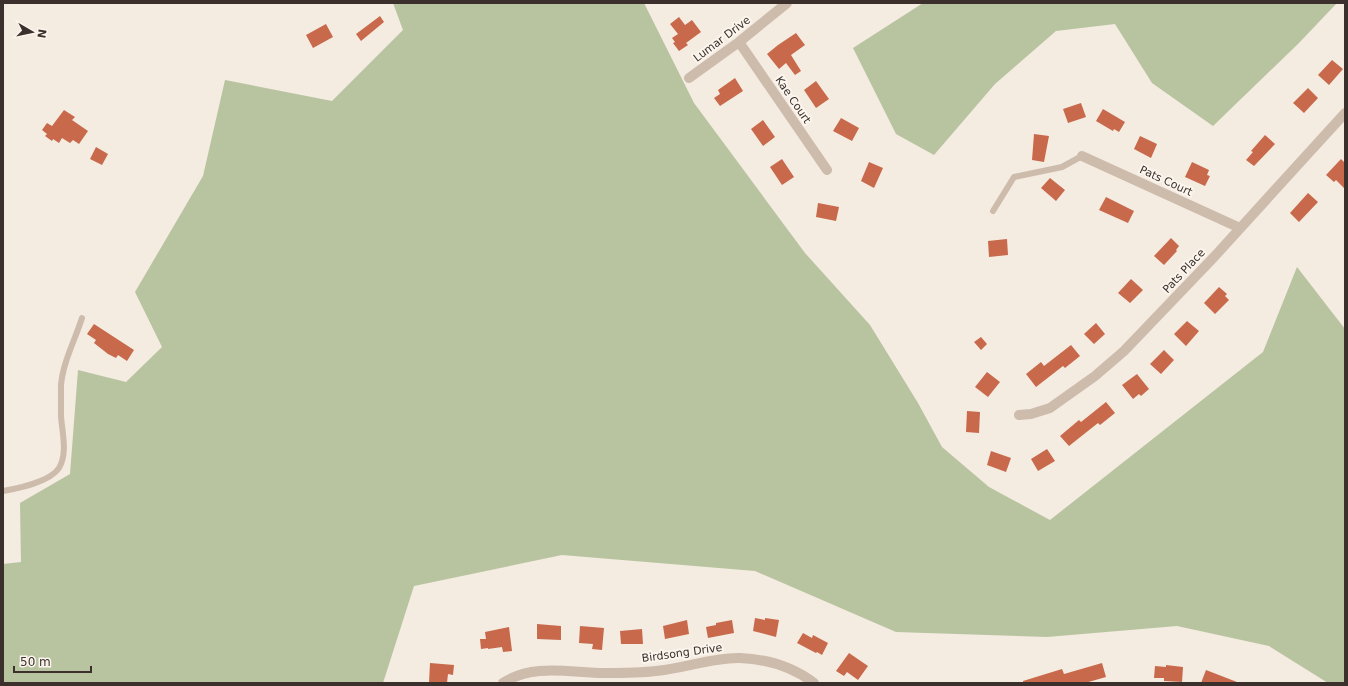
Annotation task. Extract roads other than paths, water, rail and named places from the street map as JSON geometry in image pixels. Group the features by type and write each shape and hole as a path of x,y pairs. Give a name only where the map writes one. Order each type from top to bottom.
{"street":[{"name":"Lumar Drive","path":"689,78 739,42 787,3"},
{"name":"Kae Court","path":"739,42 827,170"},
{"name":"Pats Place","path":"1019,415 1031,414 1050,408 1107,366 1147,328 1214,257 1345,113"},
{"name":"Pats Court","path":"1082,156 1240,228"},
{"name":"Birdsong Drive","path":"503,683 520,674 537,671 604,673 654,672 677,669 719,660 740,658 763,661 784,667 800,674 814,683"}],"lane":[{"path":"993,211 1014,177 1062,167 1082,156"},
{"path":"3,491 14,489 46,478 59,468 63,458 64,445 61,416 61,384 66,360 82,318"}]}
